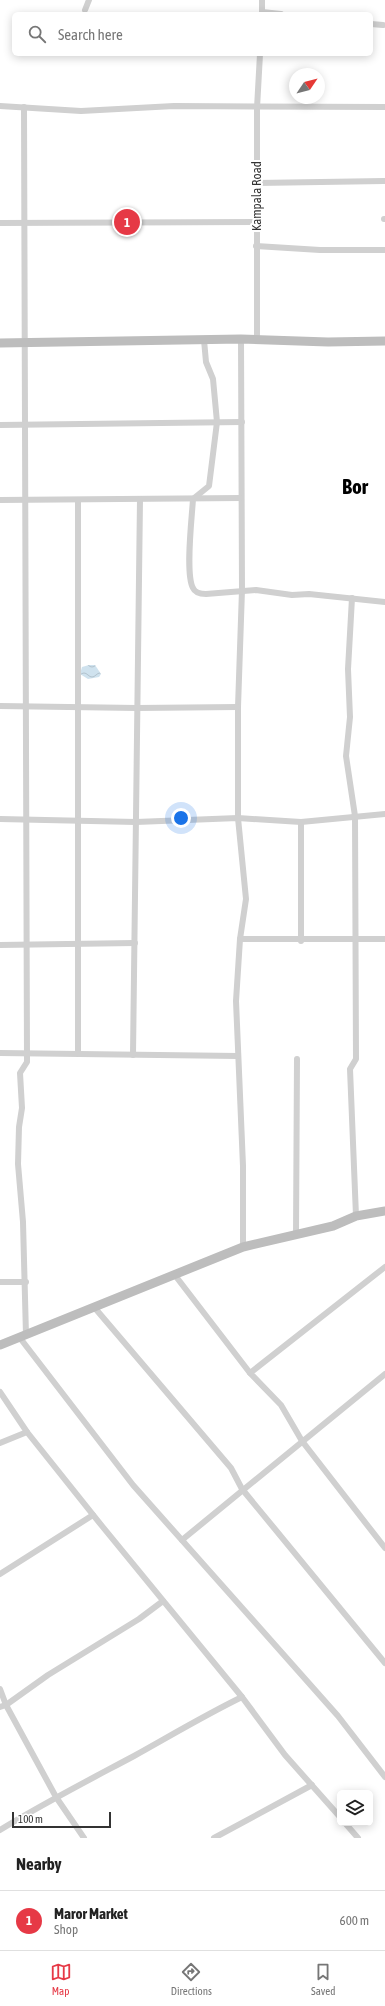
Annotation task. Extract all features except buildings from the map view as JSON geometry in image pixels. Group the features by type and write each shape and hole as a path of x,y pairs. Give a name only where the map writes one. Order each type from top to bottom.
{"street":[{"path":"85,10 89,0"},
{"path":"262,0 262,12"},
{"path":"373,24 383,25"},
{"name":"Kampala Road","path":"257,339 257,108 260,56"},
{"path":"0,106 81,111 167,106 257,108 385,106"},
{"path":"24,107 26,424 25,820 28,1053 27,1062 20,1074 22,1108 19,1126 18,1164 24,1222 26,1282 23,1336 133,1485 338,1716 385,1777"},
{"path":"257,183 384,181"},
{"path":"0,223 257,222"},
{"path":"256,246 320,250 384,250"},
{"path":"0,343 241,339 328,342 385,341"},
{"path":"241,339 242,590 238,707 238,818 246,885 246,899 240,939 236,1000 243,1166 243,1247"},
{"path":"204,340 206,362 213,379 217,422 209,486 193,499 190,553 191,580 193,589 198,593 206,594 242,590 270,591 292,595 309,594 385,602"},
{"path":"0,425 242,422"},
{"path":"0,500 241,498"},
{"path":"134,1055 140,499"},
{"path":"78,500 78,1054"},
{"path":"352,598 348,669 350,717 346,756 355,816 356,1059 350,1069 356,1216"},
{"path":"0,706 137,708 238,707"},
{"path":"0,819 136,822 238,818 302,822 385,814"},
{"path":"301,941 302,822"},
{"path":"240,939 301,941 385,939"},
{"path":"0,945 135,943"},
{"path":"0,1053 238,1056"},
{"path":"296,1235 297,1059"},
{"path":"0,1345 243,1247 333,1226 356,1216 385,1212"},
{"path":"250,1373 385,1267"},
{"path":"174,1274 250,1373 281,1405 302,1441 385,1548"},
{"path":"0,1282 26,1282"},
{"path":"94,1307 231,1468 242,1489 385,1663"},
{"path":"182,1540 242,1489 385,1374"},
{"path":"0,1392 27,1432 93,1515 242,1697 286,1755 337,1814"},
{"path":"0,1443 27,1432"},
{"path":"0,1574 93,1515"},
{"path":"0,1707 48,1675 139,1619 163,1601"},
{"path":"0,1689 6,1704 56,1797 84,1838"},
{"path":"0,1830 56,1797 150,1747 202,1717 242,1697"},
{"path":"214,1838 312,1785"},
{"path":"348,1826 358,1838"}],"water":[{"path":"95,665 101,674 99,677 88,679 80,674 82,667"}],"place":[{"name":"Maror Market","path":"127,222"}],"district":[{"name":"Bor","path":"355,487"}]}
